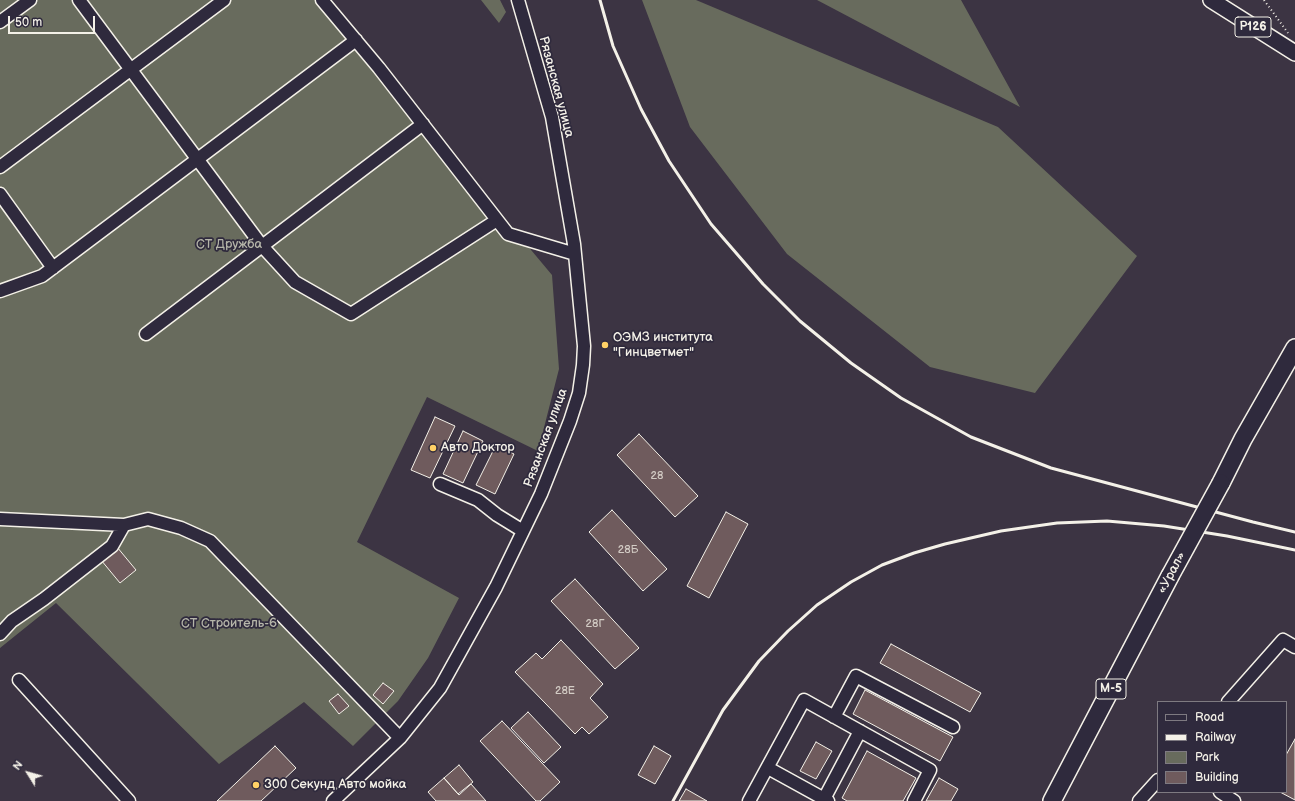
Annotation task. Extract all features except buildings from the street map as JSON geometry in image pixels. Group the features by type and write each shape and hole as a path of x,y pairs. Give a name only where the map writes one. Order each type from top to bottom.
{"highway":[{"name":"«Урал»","path":"1052,801 1243,439 1295,348"}],"main road":[{"name":"Р126","path":"1211,0 1295,53"}],"street":[{"path":"0,22 30,0"},
{"path":"79,0 262,246 295,282 351,314 497,220"},
{"path":"0,167 224,0"},
{"path":"322,0 423,124 508,234 575,254"},
{"name":"Рязанская улица","path":"333,801 400,738 440,688 496,587 541,494 570,421 579,393 584,346 575,254 552,117 518,0"},
{"path":"0,291 42,276 356,40"},
{"path":"146,334 423,124"},
{"path":"0,194 53,268"},
{"path":"440,484 478,500 523,531"},
{"path":"0,518 124,525 148,518 181,528 210,541 400,738"},
{"path":"0,634 12,621 44,599 112,546 124,525"},
{"path":"1229,701 1283,640 1295,648"},
{"path":"834,717 856,676 953,727"},
{"path":"19,680 129,801"},
{"path":"749,801 804,700 930,770 914,801"},
{"path":"768,768 826,800 860,731"},
{"path":"1139,801 1157,781"},
{"path":"1222,793 1234,801"}],"path":[{"path":"1264,0 1291,36"}],"green space":[{"name":"СТ Дружба","path":"0,0 322,0 552,275 559,369 538,451 427,397 357,542 459,598 428,658 398,701 353,746 304,702 219,764 56,603 0,648"},
{"path":"481,0 500,0 506,12 499,23"},
{"path":"642,0 696,0 998,127 1137,256 1035,393 930,367 787,254 690,127"},
{"path":"817,0 961,0 1020,107"}],"railway":[{"path":"600,0 613,46 641,109 669,161 711,224 763,284 800,321 851,363 901,398 971,437 1051,468 1295,532"},
{"path":"673,801 723,710 759,661 788,631 817,605 851,582 882,565 914,553 945,544 1001,531 1057,523 1107,521 1164,526 1227,536 1295,550"}],"place":[{"name":"ОЭМЗ института \"Гинцветмет\"","path":"605,345"},
{"name":"Авто Доктор","path":"433,448"},
{"name":"300 Секунд Авто мойка","path":"256,785"}],"park label":[{"name":"СТ Строитель-6","path":"229,624"}]}
